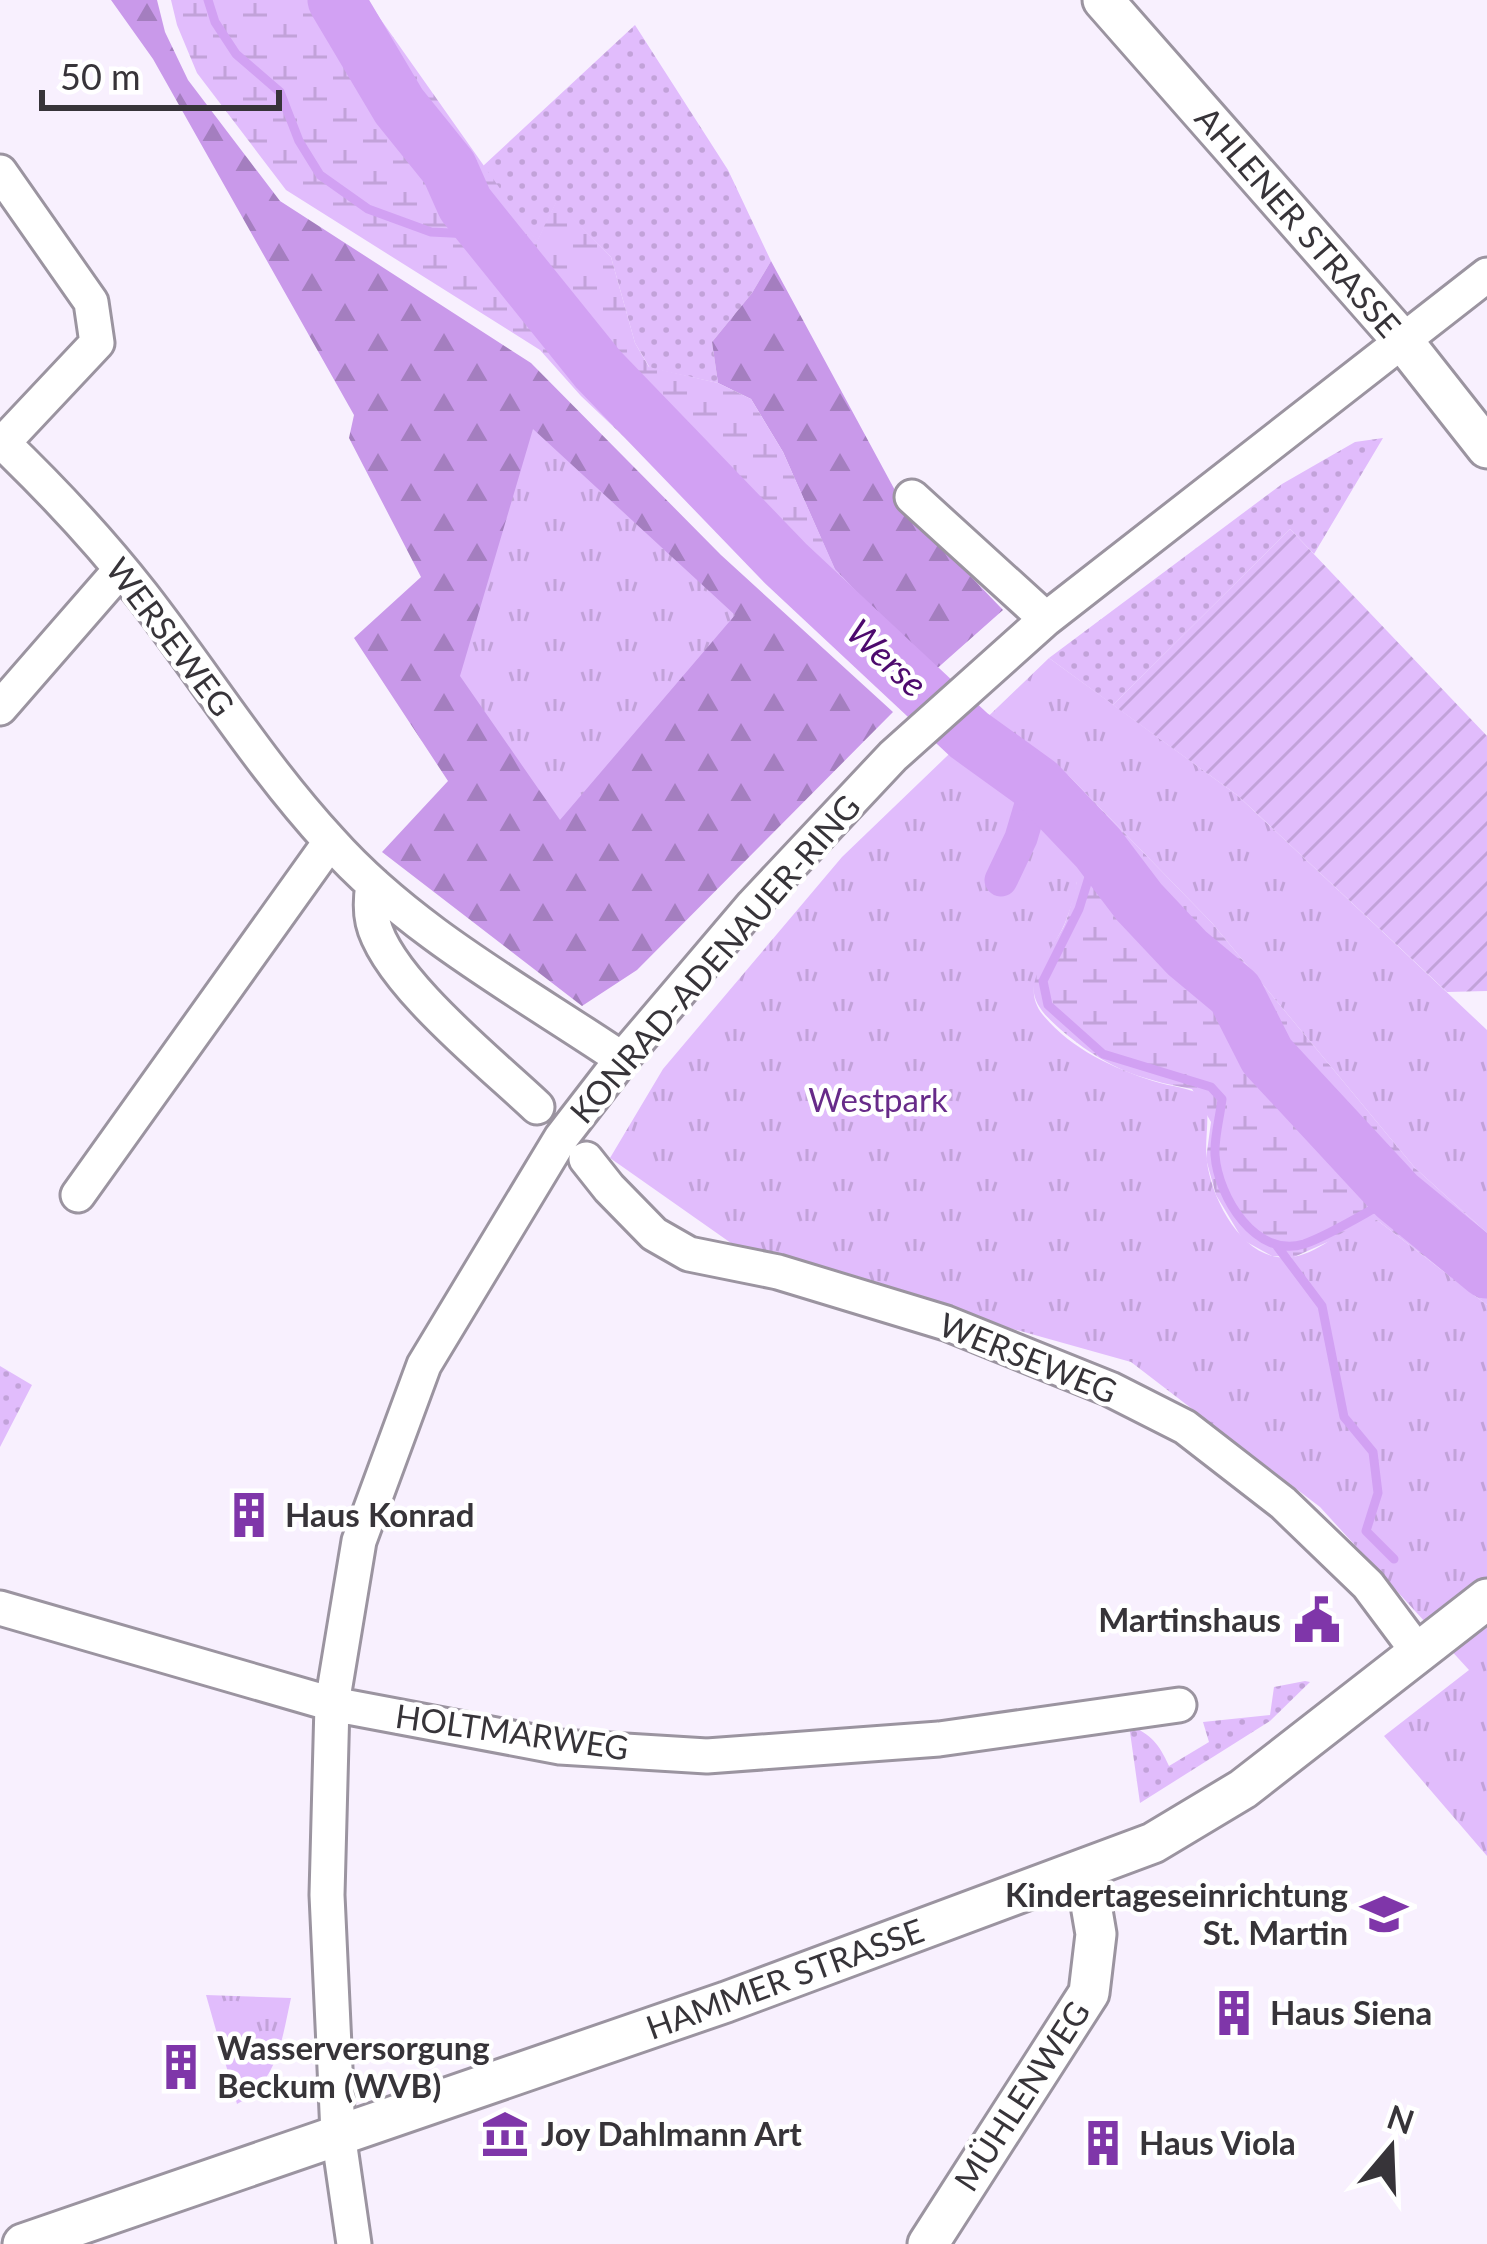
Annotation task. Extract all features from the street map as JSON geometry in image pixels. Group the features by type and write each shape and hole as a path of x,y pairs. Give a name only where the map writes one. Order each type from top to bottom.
{"main road":[{"name":"AHLENER STRASSE","path":"1103,0 1402,340 1487,448"},
{"name":"HAMMER STRASSE","path":"23,2244 727,2002 1153,1843 1243,1789 1487,1599"},
{"name":"MÜHLENWEG","path":"928,2244 1089,1993 1096,1934 1084,1869"}],"street":[{"path":"0,172 92,302 97,344 2,441"},
{"name":"KONRAD-ADENAUER-RING","path":"354,2244 338,2133 327,1895 332,1704 359,1540 424,1365 561,1138 753,905 893,756 1046,619 1487,275"},
{"name":"WERSEWEG","path":"2,441 121,569 330,842 373,884 454,947 622,1059"},
{"path":"912,497 1046,619"},
{"path":"0,708 121,569"},
{"path":"77,1195 330,842"},
{"path":"373,884 373,926 391,959 422,998 537,1107"},
{"name":"WERSEWEG","path":"586,1159 654,1234 688,1254 778,1272 946,1323 1110,1389 1185,1427 1283,1503 1368,1585 1418,1652"},
{"name":"HOLTMARWEG","path":"0,1608 332,1704 560,1747 706,1756 939,1738 1179,1705"}],"green space":[{"path":"111,0 157,0 165,32 188,80 280,201 531,363 721,555 893,712 637,970 582,1006 382,852 448,781 354,638 421,577 349,438 354,415 153,59"},
{"path":"171,0 367,0 537,241 556,202 611,257 635,343 649,367 718,383 751,399 783,452 835,569 933,672 904,702 581,396 540,350 286,190 197,73"},
{"path":"635,25 728,170 771,261 712,342 718,383 650,368 635,343 611,257 556,203 537,242 483,166"},
{"path":"771,261 904,507 1003,610 933,672 835,570 783,452 751,399 718,383 712,342"},
{"path":"533,429 735,615 560,820 460,676"},
{"path":"1383,438 1314,554 1290,529 1113,705 1049,658 1282,484 1355,442"},
{"path":"1290,529 1487,736 1487,991 1447,992 1237,795 1113,705"},
{"name":"Westpark","path":"1049,658 1237,795 1487,1030 1487,1233 1415,1168 1212,923 1069,776 987,721 966,740 1009,778 1011,795 1035,817 1041,812 1057,821 1075,845 1075,891 1065,923 1035,979 1036,1003 1066,1038 1094,1056 1138,1076 1206,1097 1210,1178 1224,1211 1246,1241 1276,1257 1293,1257 1315,1250 1354,1226 1377,1220 1487,1305 1487,1856 1384,1736 1469,1670 1320,1507 1131,1362 748,1255 610,1158 663,1069 842,857"},
{"path":"986,720 1003,736 1069,776 1212,923 1415,1168 1487,1233 1487,1305 1377,1220 1294,1257 1272,1256 1243,1240 1216,1195 1206,1159 1211,1122 1192,1089 1154,1081 1106,1062 1043,1011 1035,998 1036,974 1064,926 1077,881 1036,817 1011,795 966,740"},
{"path":"0,1366 32,1385 0,1447"},
{"path":"1310,1682 1270,1721 1140,1803 1129,1725 1154,1741 1169,1766 1209,1742 1203,1722 1270,1715 1274,1687"},
{"path":"206,1995 291,1998 270,2072 237,2104"}],"waterway":[{"path":"208,0 215,22 236,54 280,92 299,141 320,175 368,209 431,232 490,235"},
{"name":"Werse","path":"336,0 399,106 449,168 465,204 598,369 786,564 969,735 1037,784 1187,953 1235,993 1267,1056 1397,1196 1487,1270"},
{"path":"1001,880 1021,838 1037,784"},
{"path":"1098,848 1079,909 1043,981 1048,1005 1103,1054 1211,1087 1222,1099 1215,1155 1223,1189 1243,1221 1270,1242 1304,1244 1397,1196"},
{"path":"1277,1246 1322,1306 1344,1417 1373,1452 1378,1493 1366,1531 1394,1559"}],"place":[{"name":"Haus Konrad","path":"249,1515"},
{"name":"Martinshaus","path":"1317,1620"},
{"name":"Kindertageseinrichtung St. Martin","path":"1384,1914"},
{"name":"Haus Siena","path":"1234,2013"},
{"name":"Wasserversorgung Beckum (WVB)","path":"181,2067"},
{"name":"Joy Dahlmann Art","path":"505,2134"},
{"name":"Haus Viola","path":"1103,2143"}]}
